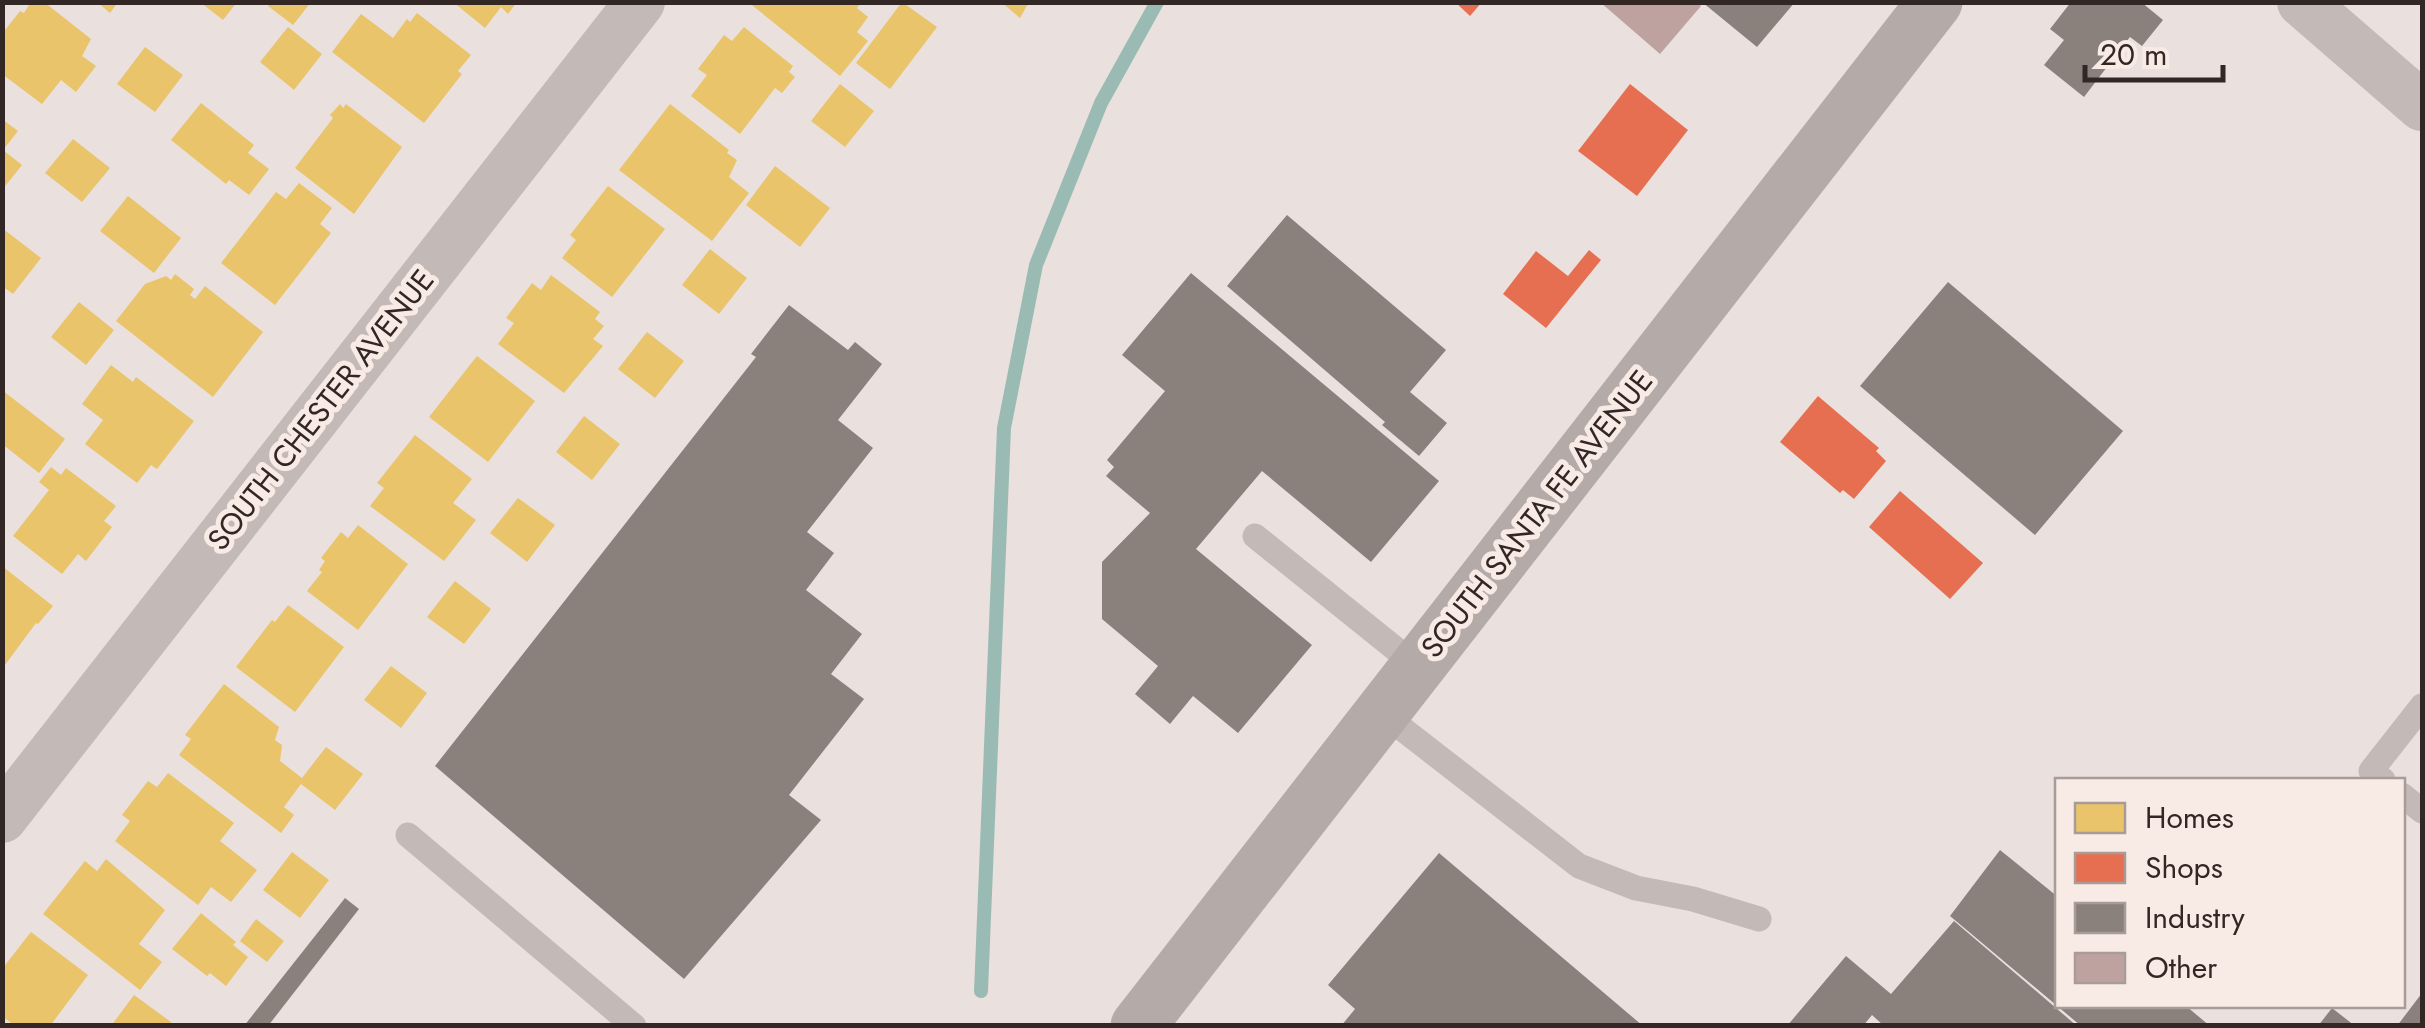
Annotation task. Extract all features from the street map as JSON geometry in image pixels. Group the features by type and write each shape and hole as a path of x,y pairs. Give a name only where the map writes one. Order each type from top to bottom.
{"main road":[{"name":"SOUTH SANTA FE AVENUE","path":"1138,1026 1936,2"}],"street":[{"name":"SOUTH CHESTER AVENUE","path":"2,818 640,2"},
{"path":"2302,2 2422,106"}],"lane":[{"path":"1255,536 1418,667"},
{"path":"2381,778 2372,771 2422,706"},
{"path":"1382,712 1579,866 1636,888 1694,898 1759,918"},
{"path":"408,835 634,1026"}],"building: Homes":[{"path":"31,2 44,2 91,39 82,56 96,66 76,92 61,80 42,104 2,74 2,34"},
{"path":"97,2 118,2 110,13"},
{"path":"200,2 237,2 223,20"},
{"path":"271,2 311,2 293,25 268,6"},
{"path":"453,2 517,2 508,14 501,7 485,28"},
{"path":"748,2 861,2 857,8 868,17 857,32 868,41 840,76"},
{"path":"902,2 937,27 890,89 856,63"},
{"path":"1001,2 1029,2 1020,18"},
{"path":"417,13 471,55 458,71 462,74 424,123 332,52 361,14 393,38 407,19 410,22"},
{"path":"288,27 322,54 294,90 260,62"},
{"path":"744,27 793,66 789,72 795,77 782,93 775,88 740,134 691,96 707,75 698,69 724,35 732,41"},
{"path":"145,47 183,75 155,112 117,84"},
{"path":"840,84 874,111 845,147 811,121"},
{"path":"201,103 254,145 248,153 269,169 249,195 229,180 226,184 171,140"},
{"path":"340,104 343,108 346,104 402,147 354,214 295,168"},
{"path":"670,104 729,150 727,153 737,160 729,177 749,193 712,241 619,170"},
{"path":"2,119 18,131 3,150 22,165 2,190"},
{"path":"73,139 110,168 82,202 45,173"},
{"path":"775,166 830,208 800,247 746,205"},
{"path":"299,183 332,208 320,224 331,233 275,305 221,263 276,192 286,199"},
{"path":"608,186 665,229 612,297 562,258 576,240 570,235"},
{"path":"128,196 181,238 154,273 100,231"},
{"path":"2,228 41,258 13,294 2,286"},
{"path":"710,249 747,278 719,314 682,285"},
{"path":"175,274 194,289 190,295 195,299 205,286 263,332 213,397 116,321 145,284 166,276 171,280"},
{"path":"551,275 600,312 595,319 604,326 593,339 603,346 564,393 498,344 514,323 506,318 532,283 541,290"},
{"path":"79,302 114,330 86,365 51,337"},
{"path":"647,332 684,361 655,398 618,369"},
{"path":"477,356 535,401 488,462 429,417"},
{"path":"111,365 133,382 136,377 194,421 157,469 151,465 137,483 85,444 103,420 82,404"},
{"path":"2,390 65,439 39,473 2,444"},
{"path":"584,416 620,444 592,480 556,452"},
{"path":"415,435 472,479 453,503 476,520 444,561 370,506 384,488 377,483"},
{"path":"51,467 61,475 66,468 116,506 104,521 112,527 86,561 78,554 62,574 13,536 49,490 39,482"},
{"path":"518,498 555,525 527,562 490,533"},
{"path":"358,525 408,564 358,630 307,591 322,572 319,570 325,561 321,558 341,532 348,538"},
{"path":"2,566 53,606 2,669"},
{"path":"455,581 491,609 464,644 427,617"},
{"path":"288,605 344,647 295,712 236,667"},
{"path":"391,666 427,693 401,728 364,700"},
{"path":"224,684 279,727 275,740 282,745 280,761 302,778 326,747 363,774 335,810 301,784 284,807 294,815 281,833 179,755 191,739 185,735"},
{"path":"168,773 234,823 220,841 257,870 231,902 211,887 198,905 115,841 130,821 122,815 148,781 157,787"},
{"path":"292,852 329,880 300,918 263,890"},
{"path":"106,859 165,910 139,944 162,962 140,990 43,914 85,861 97,871"},
{"path":"201,913 248,957 226,986 172,949"},
{"path":"256,919 284,941 267,962 240,941"},
{"path":"31,932 88,975 50,1026 15,1026 2,1016 2,969"},
{"path":"134,995 171,1022 168,1026 111,1026"}],"building: Shops":[{"path":"1455,2 1482,2 1470,16"},
{"path":"1630,84 1688,130 1637,196 1578,151"},
{"path":"1589,250 1601,260 1546,328 1503,294 1536,251 1568,276"},
{"path":"1818,396 1879,448 1876,451 1886,461 1854,499 1843,490 1840,493 1780,442"},
{"path":"1900,491 1983,563 1950,599 1869,527"}],"building: Industry":[{"path":"1702,2 1795,2 1757,47"},
{"path":"2071,2 2141,2 2163,20 2142,46 2130,37 2084,97 2044,65 2064,40 2050,29"},
{"path":"1287,215 1446,350 1410,392 1447,423 1419,456 1227,286"},
{"path":"1191,273 1439,481 1371,562 1262,471 1196,549 1312,645 1238,733 1193,696 1170,724 1135,694 1158,666 1102,619 1102,562 1150,513 1106,476 1114,467 1107,460 1165,391 1122,355"},
{"path":"1948,282 2123,431 2035,535 1860,386"},
{"path":"789,305 848,350 855,342 882,364 838,420 873,448 807,532 834,553 806,590 862,634 831,674 864,699 789,795 821,820 684,979 435,766 756,357 751,354"},
{"path":"2000,850 2055,895 2055,1004 1950,916"},
{"path":"1439,853 1643,1026 1341,1026 1355,1009 1328,985"},
{"path":"345,898 359,909 268,1026 244,1026"},
{"path":"1954,921 2077,1026 1884,1026 1872,1015 1863,1026 1787,1026 1846,956 1891,994"},
{"path":"2422,993 2422,1026 2397,1026"},
{"path":"2060,1008 2188,1008 2210,1026 2081,1026"},
{"path":"2332,1008 2355,1026 2318,1026"}],"building: Other":[{"path":"1600,2 1697,2 1701,6 1660,54"}],"waterway":[{"path":"981,991 1004,428 1036,265 1101,103 1157,2"}]}
